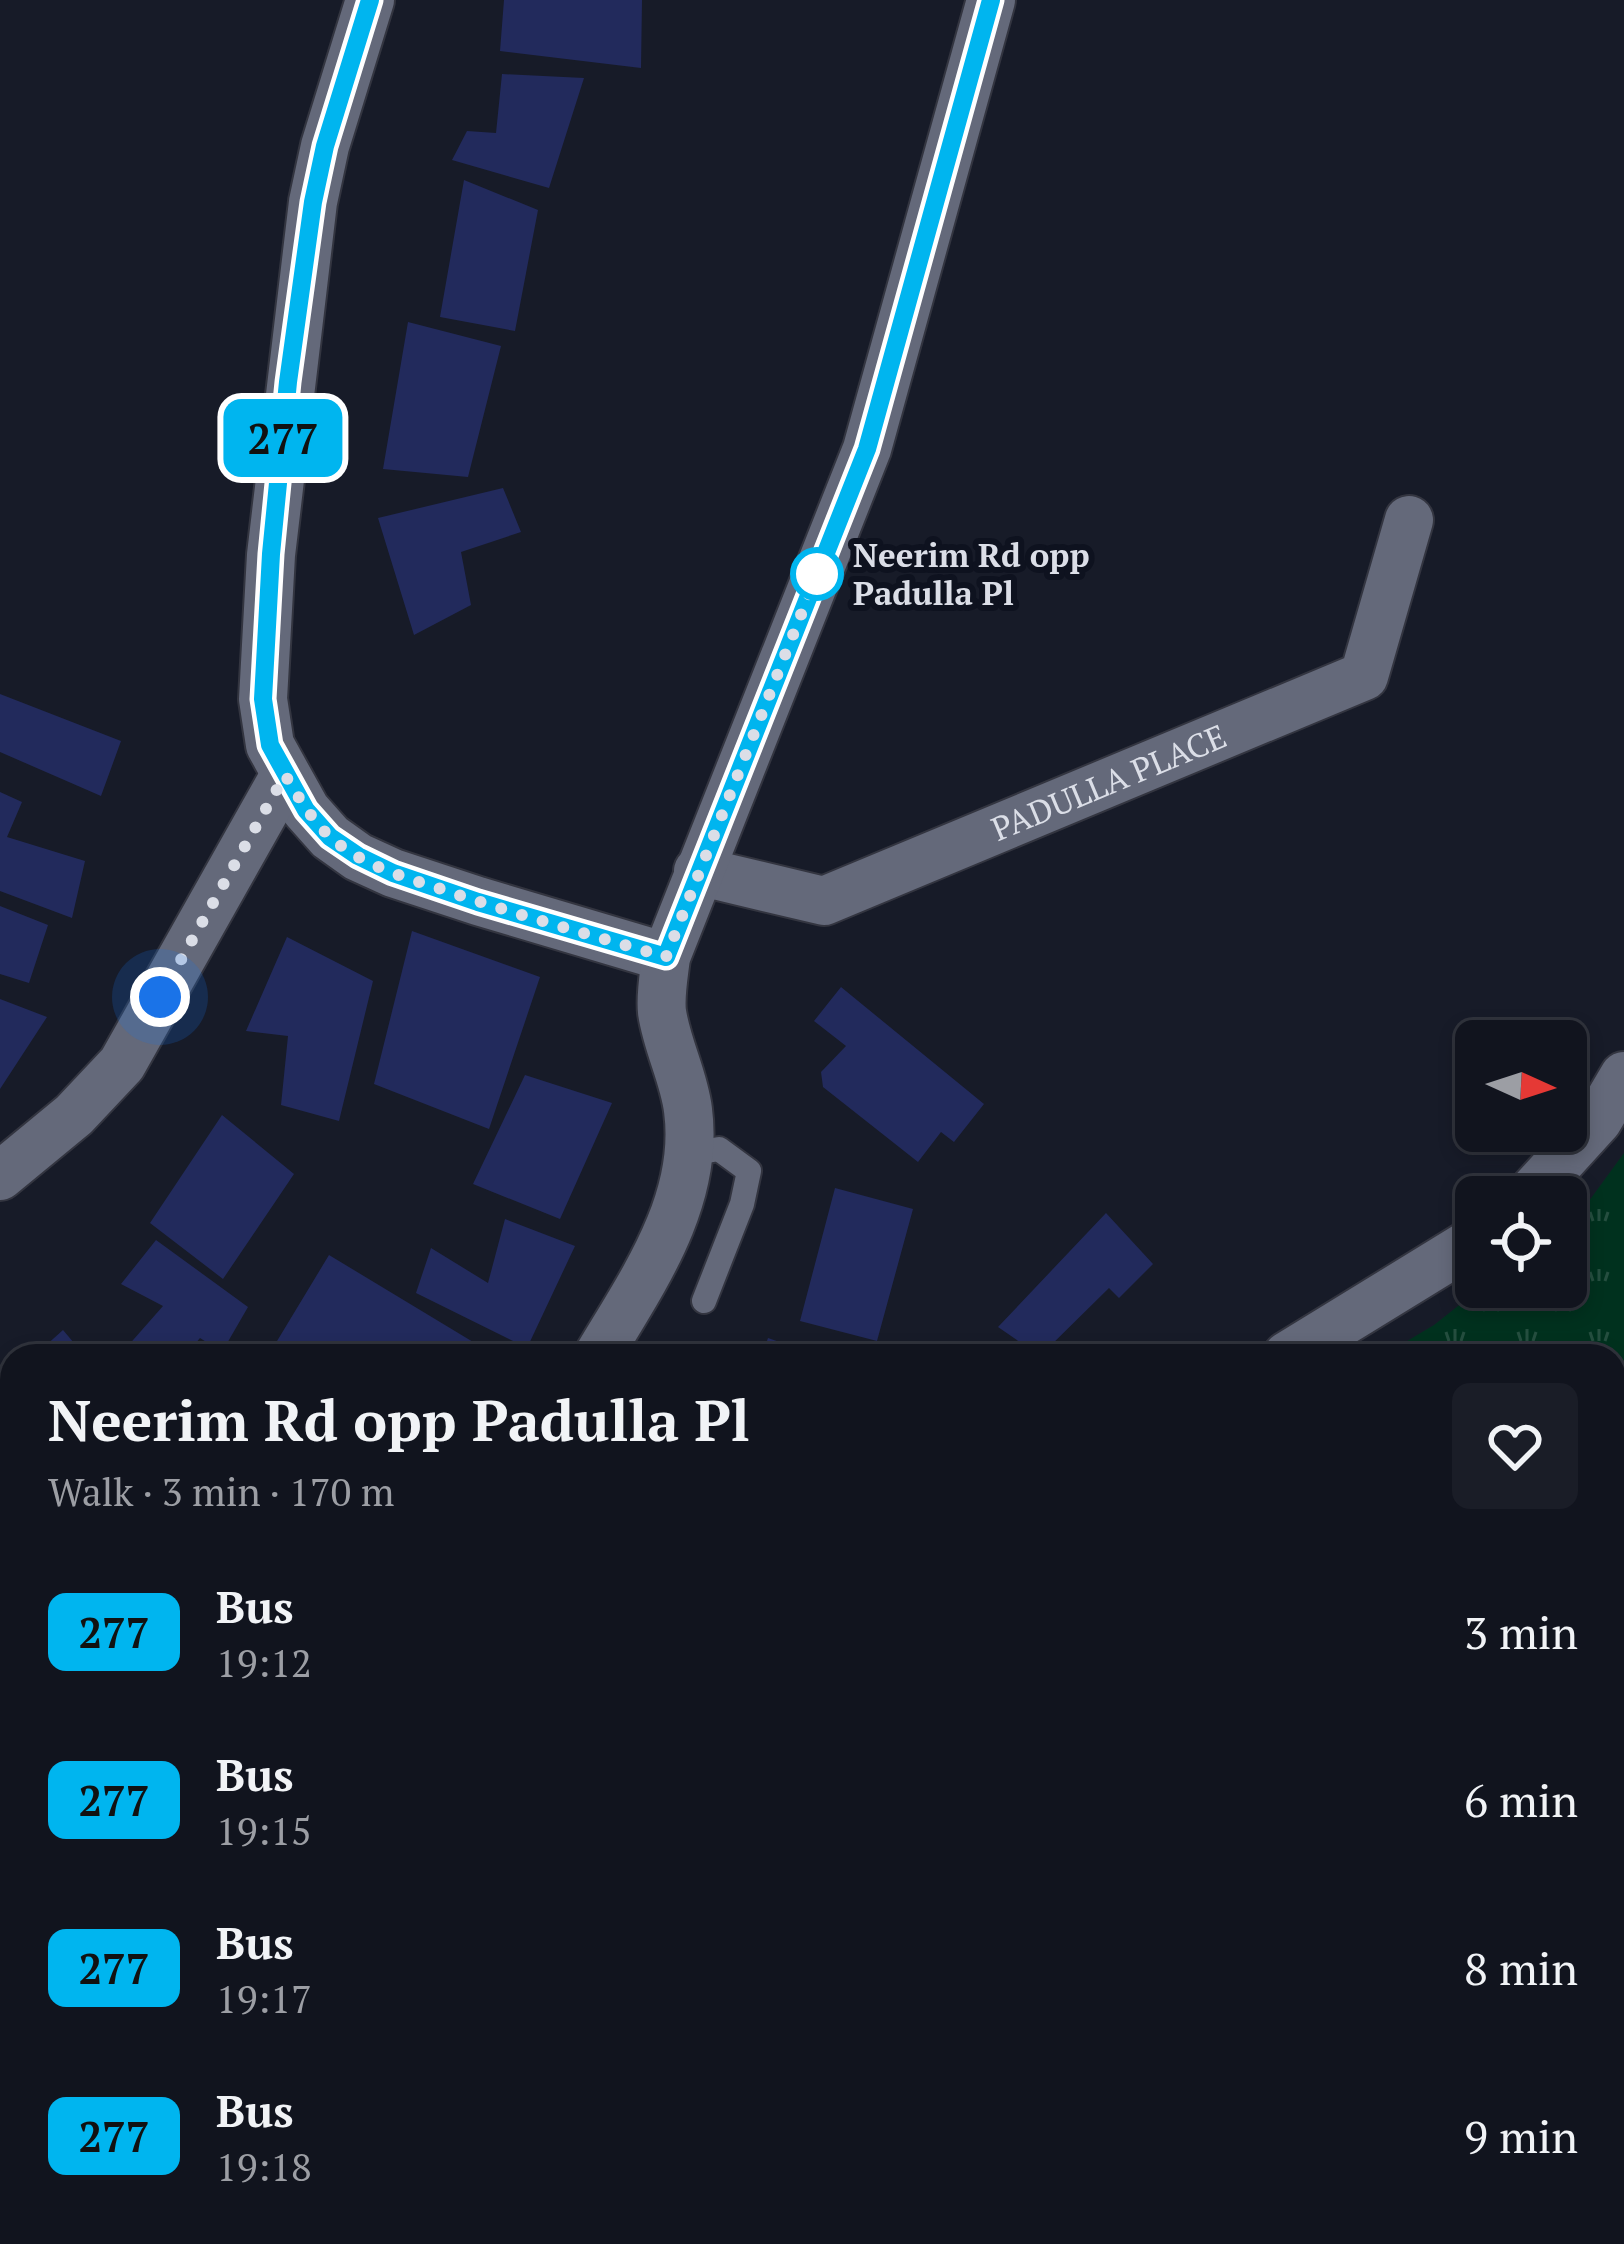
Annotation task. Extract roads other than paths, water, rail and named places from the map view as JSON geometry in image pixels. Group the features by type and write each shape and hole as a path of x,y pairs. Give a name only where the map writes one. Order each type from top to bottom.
{"street":[{"path":"370,0 325,146 288,382 263,699 270,745 306,810 330,837 376,865 478,902 666,957"},
{"path":"605,1344 658,1255 680,1198 689,1154 688,1108 661,1008 666,957 867,449 991,0"},
{"name":"PADULLA PLACE","path":"698,871 824,901 1364,676 1409,520"},
{"path":"0,1175 74,1115 122,1064 285,775"},
{"path":"1547,1176 1598,1120 1624,1076"},
{"path":"1307,1344 1455,1253"}],"lane":[{"path":"689,1154 719,1149 749,1171 742,1204 704,1301"}],"place":[{"name":"Neerim Rd opp Padulla Pl","path":"817,574"}]}
